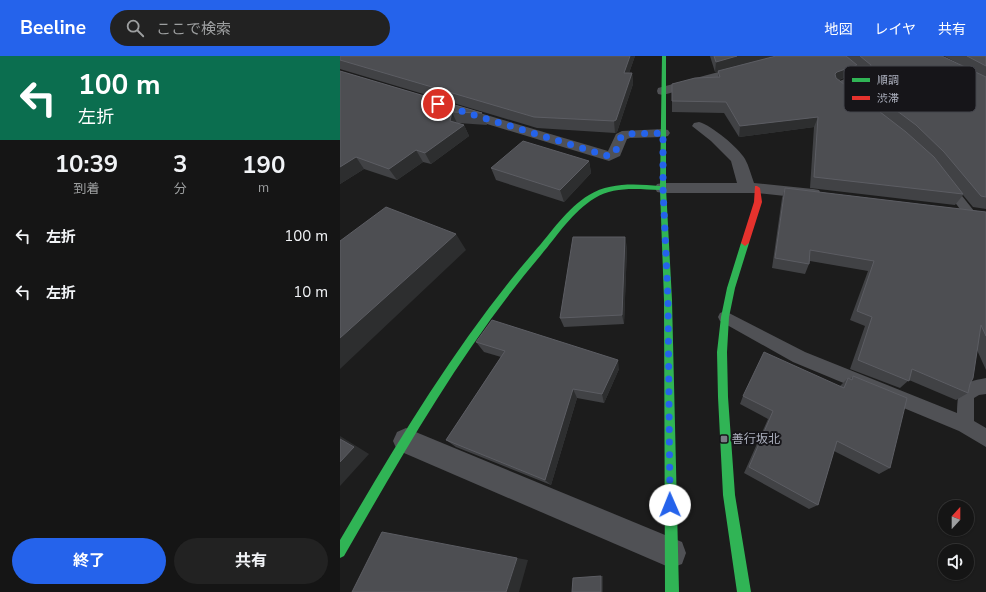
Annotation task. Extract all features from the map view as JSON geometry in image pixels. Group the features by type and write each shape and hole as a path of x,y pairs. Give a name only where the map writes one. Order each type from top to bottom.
{"street":[{"path":"664,56 663,188 668,300 672,592"},
{"path":"663,91 792,56"},
{"path":"444,106 608,156 615,153 621,137 627,134 663,133"},
{"path":"699,126 716,138 738,160 758,202 731,288 725,317 722,352 723,397 729,495 744,592"},
{"path":"340,552 442,384 496,302 529,260 578,208 592,196 605,190 626,187 752,188 826,196"},
{"path":"948,212 978,215"},
{"path":"406,442 671,553"}],"lane":[{"path":"837,56 850,66"},
{"path":"844,83 838,85 844,90"},
{"path":"941,178 978,215"},
{"path":"725,317 799,356 966,425 986,438"},
{"path":"966,425 966,394 975,388 986,386"}],"building":[{"path":"340,56 630,56 624,73 632,73 616,120 614,121 534,117 340,60"},
{"path":"714,56 737,56 716,62"},
{"path":"776,56 846,56 857,65 844,66 844,70 835,74 836,78 844,84 844,112 880,112 906,132 934,157 963,194 814,177 818,117 740,126 726,102 672,101 672,84 695,78 720,77 718,71"},
{"path":"860,56 942,56 963,66 871,66"},
{"path":"967,56 986,56 986,66"},
{"path":"340,71 482,113 452,112 450,121 464,125 425,153 416,150 389,169 356,157 340,167"},
{"path":"976,72 986,77 986,197 981,196 944,152 916,125 898,112 976,112"},
{"path":"523,141 589,161 560,190 491,168"},
{"path":"785,188 986,212 986,336 981,325 973,378 968,393 912,369 909,381 858,360 872,317 857,311 874,261 810,250 809,264 775,258"},
{"path":"386,207 456,234 340,338 340,241"},
{"path":"573,237 625,237 622,315 560,318"},
{"path":"492,320 618,360 602,394 573,389 545,480 446,440 505,351 476,342"},
{"path":"764,352 844,388 848,378 852,380 853,376 907,398 890,468 837,441 818,505 749,467 773,411 743,396"},
{"path":"340,439 354,447 340,462"},
{"path":"382,532 517,558 506,592 352,592"},
{"path":"601,576 601,592 572,592 573,578"}],"traffic: fast":[{"path":"664,56 663,188 668,300 672,592"},
{"path":"340,552 411,431 462,351 518,276 568,217 586,200 609,189 617,187 663,188"},
{"path":"744,592 729,495 723,397 722,352 725,317 731,288 745,243"}],"traffic: jam":[{"path":"745,243 758,202 757,188"}],"place":[{"name":"善行坂北","path":"724,439"}],"route":[{"path":"438,104 608,156 615,153 621,137 627,134 663,133 663,188 668,300 670,505"}]}
